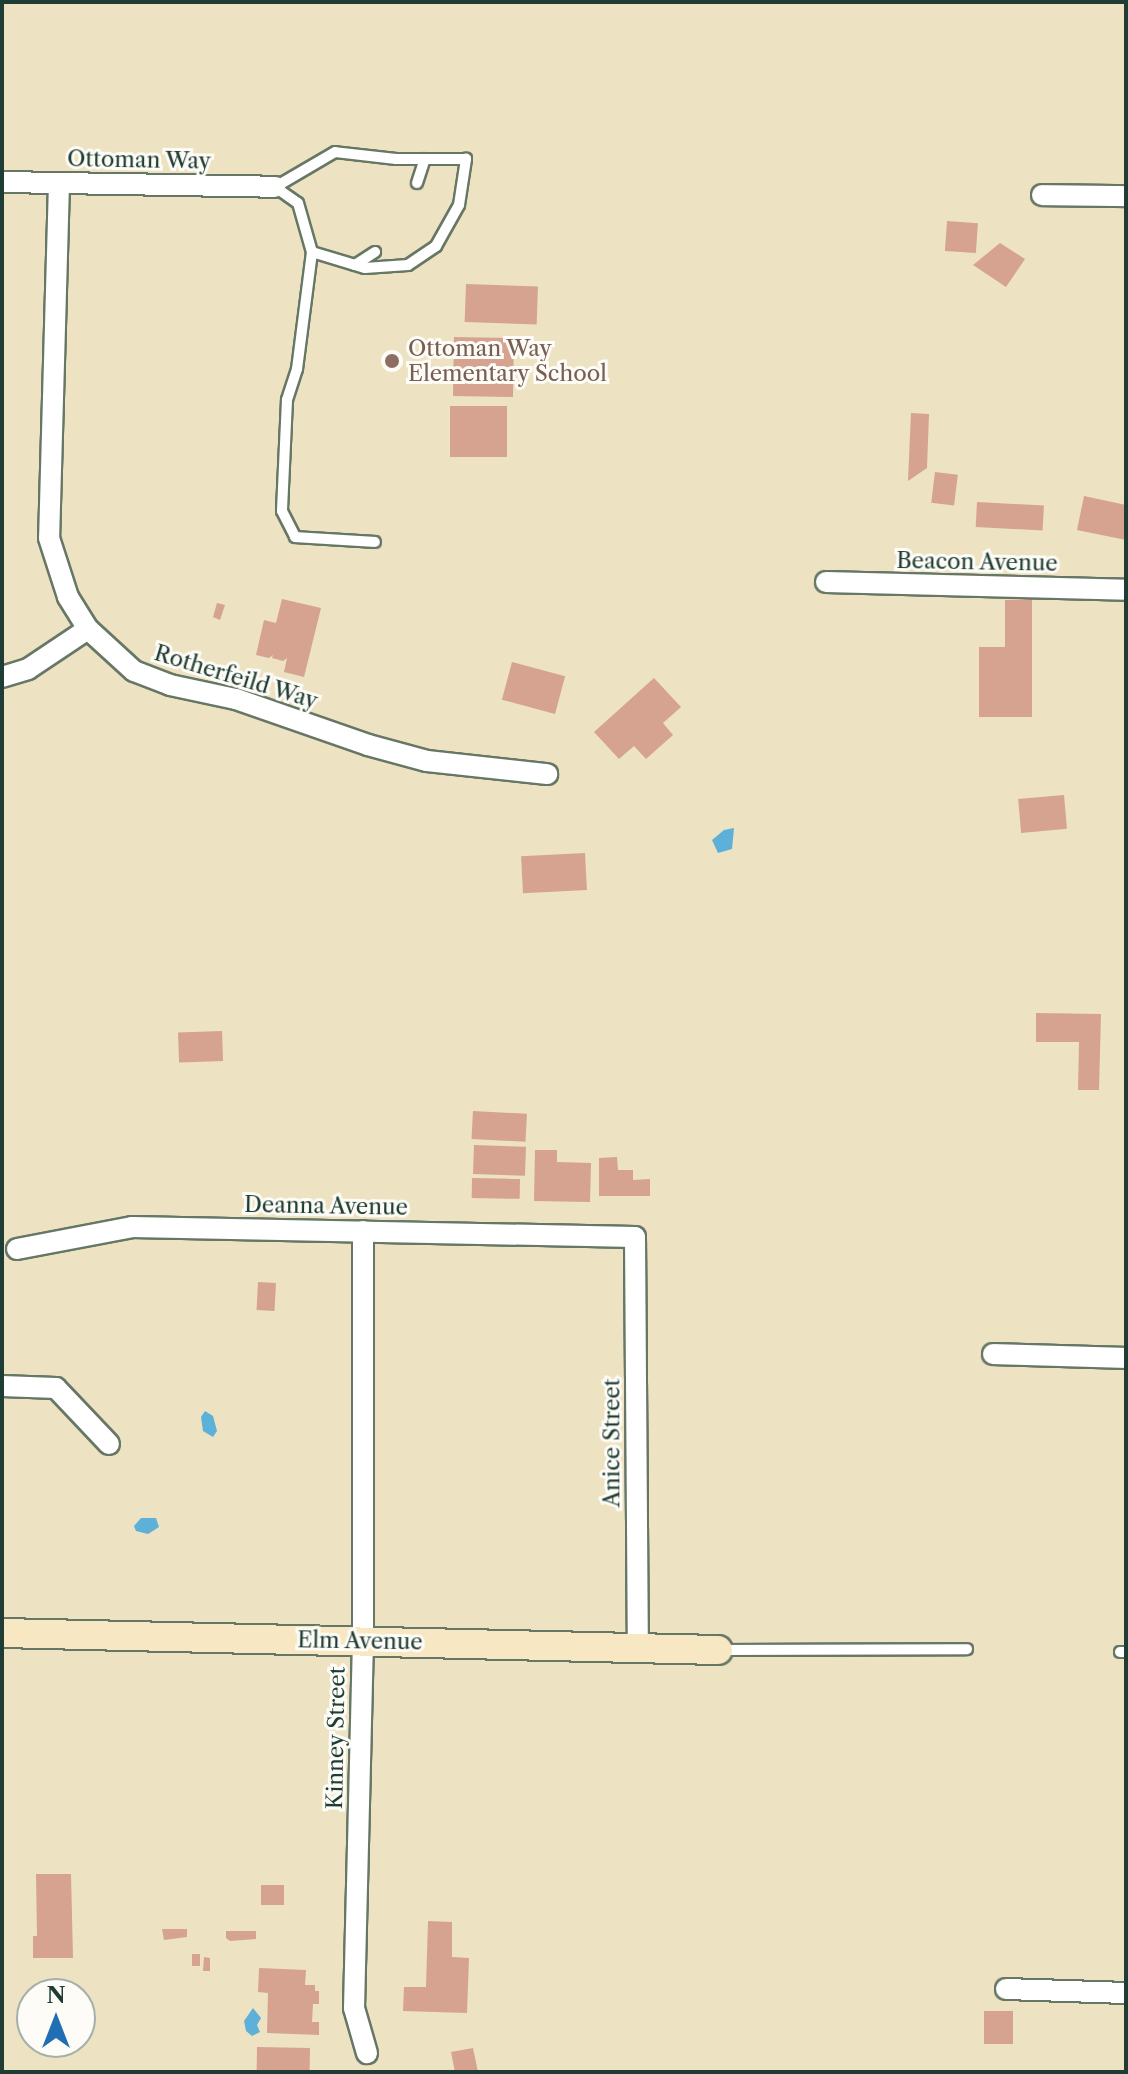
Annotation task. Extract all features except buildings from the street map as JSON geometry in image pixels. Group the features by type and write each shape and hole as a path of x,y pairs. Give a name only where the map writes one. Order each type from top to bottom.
{"street":[{"name":"Ottoman Way","path":"2,182 275,187"},
{"name":"Rotherfeild Way","path":"59,183 49,538 68,597 88,629 134,671 170,685 236,699 368,745 427,761 547,774"},
{"path":"1042,195 1126,196"},
{"name":"Beacon Avenue","path":"826,582 1126,590"},
{"path":"2,677 28,669 88,629"},
{"name":"Deanna Avenue","path":"17,1249 132,1227 635,1237"},
{"name":"Kinney Street","path":"363,1231 363,1640 354,2008 367,2053"},
{"name":"Anice Street","path":"635,1237 638,1649"},
{"path":"993,1354 1126,1358"},
{"path":"2,1386 56,1388 109,1444"},
{"name":"Elm Avenue","path":"2,1633 718,1650"},
{"path":"1006,1989 1126,1993"}],"lane":[{"path":"312,252 365,268 408,265 436,246 459,205 466,159 335,152 275,187 298,203 312,252 297,369 287,400 282,511 295,537 375,542"},
{"path":"417,183 425,159"},
{"path":"355,265 375,252"},
{"path":"718,1650 967,1649"}],"water":[{"path":"734,828 732,849 718,853 712,840 724,830"},
{"path":"205,1411 213,1416 217,1431 213,1437 203,1431 201,1417"},
{"path":"141,1518 156,1518 159,1527 148,1534 136,1531 134,1526"},
{"path":"253,2008 261,2018 257,2025 260,2032 252,2036 246,2031 244,2021"}],"place":[{"name":"Ottoman Way Elementary School","path":"392,361"}]}
